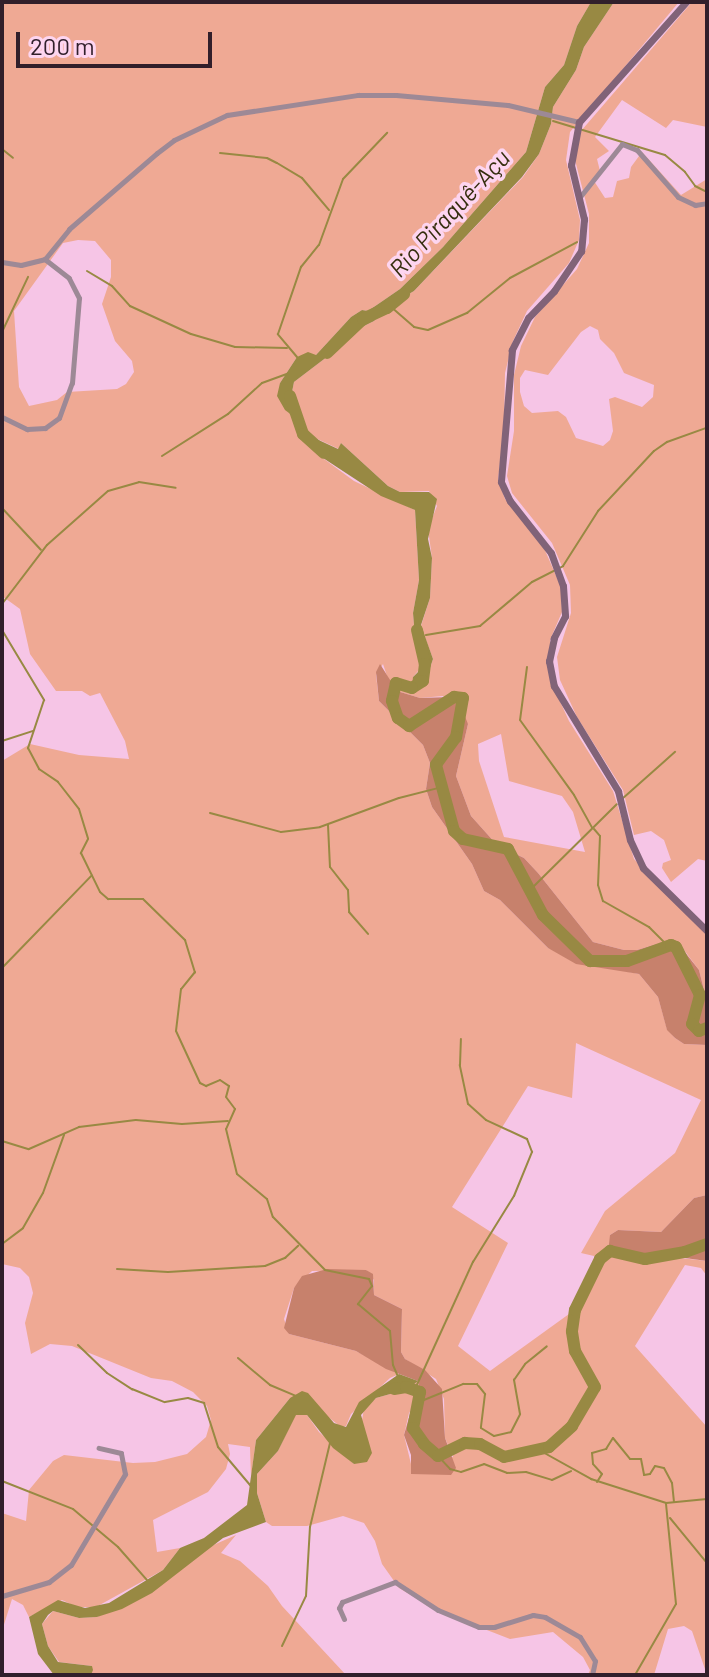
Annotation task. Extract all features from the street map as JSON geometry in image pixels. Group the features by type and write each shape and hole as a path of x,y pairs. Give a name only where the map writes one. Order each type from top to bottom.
{"street":[{"path":"686,2 579,122 571,165 585,234 581,251 554,291 528,318 512,350 501,482 510,501 551,553 563,586 565,616 554,638 549,661 554,686 618,791 630,840 643,868 707,931"},
{"path":"2,262 21,265 45,259 69,229 157,153 174,140 227,115 358,95 479,101 536,110 579,122"},
{"path":"579,198 622,144 637,150 678,197 695,205 707,203"},
{"path":"2,417 27,429 45,428 59,418 72,383 79,298 69,278 45,259"},
{"path":"2,1596 49,1582 71,1565 125,1474 121,1453 99,1448"},
{"path":"344,1619 339,1608 342,1602 395,1582 438,1610 479,1627 494,1627 533,1615 545,1617 580,1637 595,1661 592,1675"}],"shaded area":[{"path":"2,2 591,2 577,26 564,65 545,87 526,152 443,247 400,289 368,311 362,310 351,317 316,355 297,357 280,383 298,408 292,392 294,382 336,350 337,342 346,335 374,321 385,308 414,291 523,177 539,154 551,124 553,107 576,70 584,47 614,2 679,2 570,132 566,160 580,220 579,240 569,263 527,311 513,341 505,373 504,429 498,480 505,499 544,548 561,587 562,612 550,640 552,684 569,721 613,791 634,859 707,933 707,1002 699,970 684,950 657,944 624,950 593,942 524,858 497,845 471,816 456,776 468,724 443,696 420,698 397,691 388,679 383,664 376,675 379,701 423,745 430,763 426,789 432,807 472,864 484,891 500,900 548,948 600,966 639,974 658,997 667,1029 675,1038 684,1044 707,1045 707,1195 694,1198 661,1232 618,1230 610,1235 626,1252 707,1261 707,1276 701,1268 685,1265 635,1346 707,1427 707,1675 692,1631 684,1626 668,1629 654,1675 588,1675 590,1670 583,1657 553,1632 510,1639 438,1611 399,1588 382,1564 375,1541 364,1523 343,1516 307,1526 272,1526 266,1522 257,1493 257,1474 278,1451 295,1415 307,1415 319,1432 354,1464 364,1409 376,1398 408,1389 418,1381 421,1397 409,1413 404,1435 411,1464 453,1457 445,1438 444,1399 436,1379 405,1359 401,1352 402,1309 374,1295 374,1280 366,1270 312,1271 294,1288 284,1319 289,1334 356,1351 399,1374 390,1378 351,1414 346,1426 341,1427 327,1416 290,1398 256,1440 251,1477 250,1447 228,1444 230,1454 226,1469 208,1492 153,1520 157,1552 180,1548 163,1570 96,1607 77,1607 62,1600 29,1617 23,1605 12,1599 2,1631 2,1513 26,1521 29,1490 53,1461 64,1455 133,1463 155,1462 187,1454 206,1437 211,1420 207,1406 193,1392 172,1381 151,1378 72,1346 50,1344 31,1354 25,1323 33,1293 29,1277 20,1268 2,1264 2,761 30,744 79,755 129,759 125,741 100,693 90,696 82,691 56,691 30,654 20,609 2,596","holes":["95,241 111,260 111,277 102,304 115,341 132,361 134,372 126,384 117,389 67,392 57,400 29,406 19,387 14,311 63,243","311,436 339,449 341,443 388,486 400,492 429,491 437,506 428,529 432,558 430,598 421,626 433,659 427,677 413,677 425,663 415,637 413,613 419,580 415,510 354,481 313,449","501,734 509,781 562,796 573,812 585,852 504,837 479,761 478,744","576,1043 701,1100 675,1153 605,1211 581,1253 607,1259 569,1314 490,1371 458,1346 508,1243 452,1207 528,1086 572,1098"]},
{"path":"591,2 614,2 584,47 576,70 553,107 551,124 539,154 522,177 414,291 385,308 374,321 346,335 337,342 336,350 294,382 292,392 298,408 293,416 285,410 277,396 280,383 297,357 308,352 316,355 351,317 362,310 368,311 400,289 443,247 526,152 545,87 564,65 577,26"},
{"path":"692,2 707,2 707,127 673,120 666,128 622,100 595,137 609,151 597,159 600,171 594,181 605,198 613,197 617,181 629,178 631,167 642,152 681,195 707,179 707,861 698,859 671,882 662,868 663,863 671,860 664,840 651,831 634,835 623,790 577,717 560,680 557,657 571,613 570,585 552,543 512,493 507,476 514,431 514,375 521,346 535,317 577,269 589,243 589,214 575,160 581,131","holes":["590,326 598,330 600,339 614,353 624,373 654,385 653,397 642,407 615,397 609,399 613,431 610,440 603,446 576,438 566,417 558,411 532,413 524,406 520,392 520,378 525,370 548,375 581,332"]},
{"path":"310,436 338,449 341,443 388,486 400,492 429,492 437,499 428,539 432,558 430,598 421,625 433,659 427,677 417,686 412,686 413,677 422,668 425,658 415,637 413,613 419,580 415,510 381,496 320,456 313,449"},
{"path":"380,664 397,691 420,698 451,697 460,704 468,724 456,776 471,816 497,845 524,858 593,942 624,950 657,944 677,945 684,951 699,970 707,1002 707,1045 684,1044 667,1030 658,997 639,974 576,964 548,948 500,900 484,891 472,864 432,807 426,789 430,763 423,745 379,701 376,672"},
{"path":"707,1195 707,1261 648,1253 608,1253 610,1235 618,1230 661,1232 694,1198"},
{"path":"327,1269 366,1270 373,1274 374,1295 402,1309 401,1352 405,1359 425,1370 442,1389 445,1438 456,1468 451,1475 411,1474 411,1455 404,1435 412,1407 421,1397 418,1381 386,1369 356,1351 289,1334 284,1328 294,1288 302,1276"},
{"path":"399,1374 418,1381 408,1389 376,1398 361,1415 372,1453 367,1462 354,1464 333,1448 307,1415 296,1415 278,1451 257,1474 257,1493 266,1522 223,1538 152,1593 122,1609 97,1617 79,1618 53,1611 48,1615 42,1624 48,1646 58,1662 92,1666 93,1670 91,1675 54,1675 38,1654 29,1617 58,1600 85,1608 109,1603 163,1570 180,1548 204,1538 247,1505 256,1440 290,1398 302,1391 308,1393 334,1423 346,1427 359,1402"},
{"path":"236,1535 221,1553 240,1561 268,1586 282,1606 346,1675 91,1675 92,1666 59,1662 48,1646 42,1624 53,1611 79,1618 97,1617 168,1580 209,1547"}],"waterway":[{"path":"553,121 665,155 685,172 695,186 707,192"},
{"path":"297,357 278,334 301,267 319,245 343,179 387,133"},
{"path":"2,149 13,158"},
{"path":"220,153 267,158 277,163 302,178 329,210"},
{"path":"390,306 414,327 428,330 467,313 510,278 577,242"},
{"path":"87,271 112,286 130,306 191,334 235,347 287,348"},
{"path":"2,332 28,277"},
{"name":"Rio Piraquê-Açu","path":"327,353 363,319 387,308 404,294"},
{"path":"162,456 228,414 262,383 287,374"},
{"name":"Rio Piraquê-Açu","path":"290,396 303,434 324,453"},
{"path":"426,635 480,626 532,582 563,566 598,511 654,451 667,442 706,428"},
{"path":"2,604 47,545 108,491 139,482 176,488"},
{"path":"2,508 41,550"},
{"path":"2,630 44,700 28,748 39,769 58,782 79,809 88,839 81,853 100,892 108,899 143,899 185,940 195,972 181,989 176,1031 200,1083 206,1086 220,1080 229,1086 226,1097 235,1109 226,1129 237,1174 267,1199 273,1217 325,1270 369,1279 372,1286 358,1304 390,1331 393,1365 398,1377"},
{"name":"Rio Piraquê-Açu","path":"417,630 425,664 423,681 412,688 396,683 392,701 398,718 409,726 454,697 463,698 456,737 436,765 454,831 463,839 508,849 543,915 590,961 627,961 671,945 676,947 700,995 692,1024 699,1031 707,1028"},
{"path":"527,667 520,720 574,795 592,827"},
{"path":"2,741 32,731"},
{"path":"622,799 675,752"},
{"path":"210,813 281,832 320,827 399,798 442,787"},
{"path":"530,890 617,804"},
{"path":"328,825 330,867 348,890 349,912 368,934"},
{"path":"594,829 600,836 598,885 603,901 649,927 668,946"},
{"path":"2,968 92,875"},
{"path":"415,1389 473,1262 514,1196 532,1152 527,1139 486,1120 468,1104 460,1065 461,1039"},
{"path":"2,1141 29,1149 79,1127 136,1120 182,1124 228,1121"},
{"path":"2,1244 23,1228 43,1193 64,1135"},
{"name":"Rio Piraquê-Açu","path":"394,1389 406,1387 420,1392 413,1428 424,1444 438,1456 465,1443 480,1444 504,1457 549,1447 572,1426 595,1387 575,1351 572,1331 575,1310 600,1259 610,1251 645,1259 685,1252 707,1244"},
{"path":"117,1269 168,1272 265,1266 285,1258 298,1246"},
{"path":"78,1345 107,1373 132,1389 165,1402 188,1398 204,1403 218,1447 250,1485"},
{"path":"419,1402 463,1384 477,1384 485,1394 481,1428 494,1436 511,1432 520,1414 514,1380 525,1364 547,1346"},
{"path":"238,1358 270,1385 296,1396"},
{"path":"597,1482 602,1474 593,1464 592,1453 606,1449 613,1438 630,1459 641,1459 644,1475 650,1474 655,1466 664,1468 672,1483 674,1502"},
{"path":"282,1646 306,1596 310,1527 330,1443"},
{"path":"539,1450 591,1479 666,1503 707,1499"},
{"path":"438,1456 450,1469 461,1472 484,1464 507,1473 526,1472 552,1480 571,1471"},
{"path":"2,1481 73,1509 118,1547 147,1580"},
{"path":"635,1675 676,1604 666,1503"},
{"path":"670,1518 707,1563"}]}
